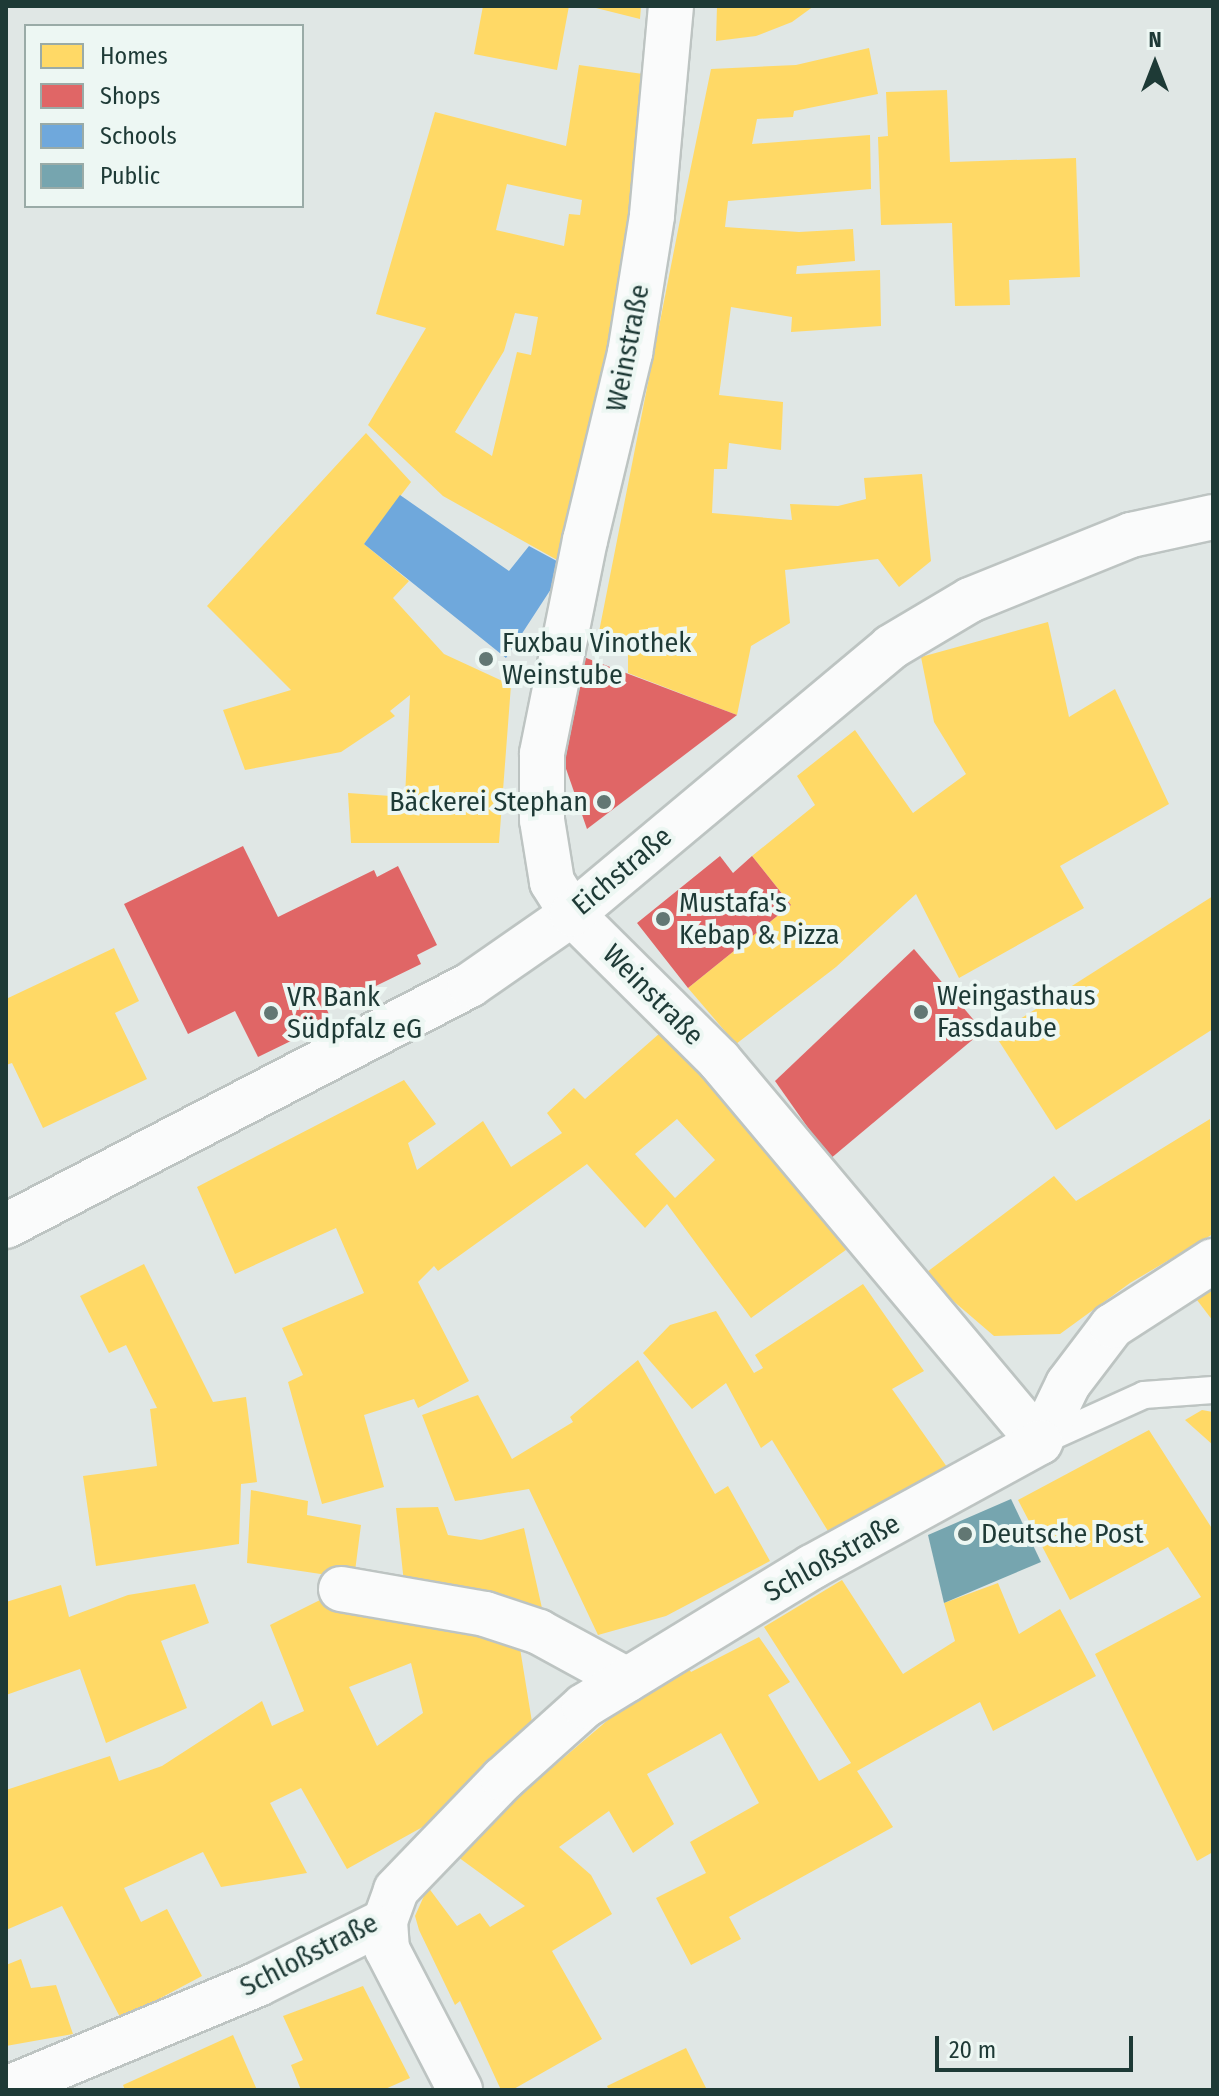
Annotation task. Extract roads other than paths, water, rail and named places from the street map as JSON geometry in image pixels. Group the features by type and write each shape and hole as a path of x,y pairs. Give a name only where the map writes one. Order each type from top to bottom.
{"street":[{"name":"Weinstraße","path":"671,6 652,216 630,353 585,540 542,754 542,820 552,882 572,914 719,1060 1040,1442"},
{"name":"Eichstraße","path":"10,1214 457,992 572,914 891,647 970,600 1131,535 1213,517"},
{"path":"1040,1442 1068,1384 1112,1326 1213,1261"},
{"name":"Schloßstraße","path":"6,2089 258,1984 385,1921 396,1890 503,1779 584,1706 812,1567 1040,1442"},
{"path":"341,1589 512,1623 539,1632 627,1680"},
{"path":"385,1921 387,1949 460,2090"}],"lane":[{"path":"1040,1442 1144,1395 1213,1390"}],"place":[{"name":"Fuxbau Vinothek Weinstube","path":"486,659"},
{"name":"Bäckerei Stephan","path":"604,802"},
{"name":"Mustafa's Kebap & Pizza","path":"663,919"},
{"name":"Weingasthaus Fassdaube","path":"921,1012"},
{"name":"VR Bank Südpfalz eG","path":"271,1013"},
{"name":"Deutsche Post","path":"965,1534"}]}
